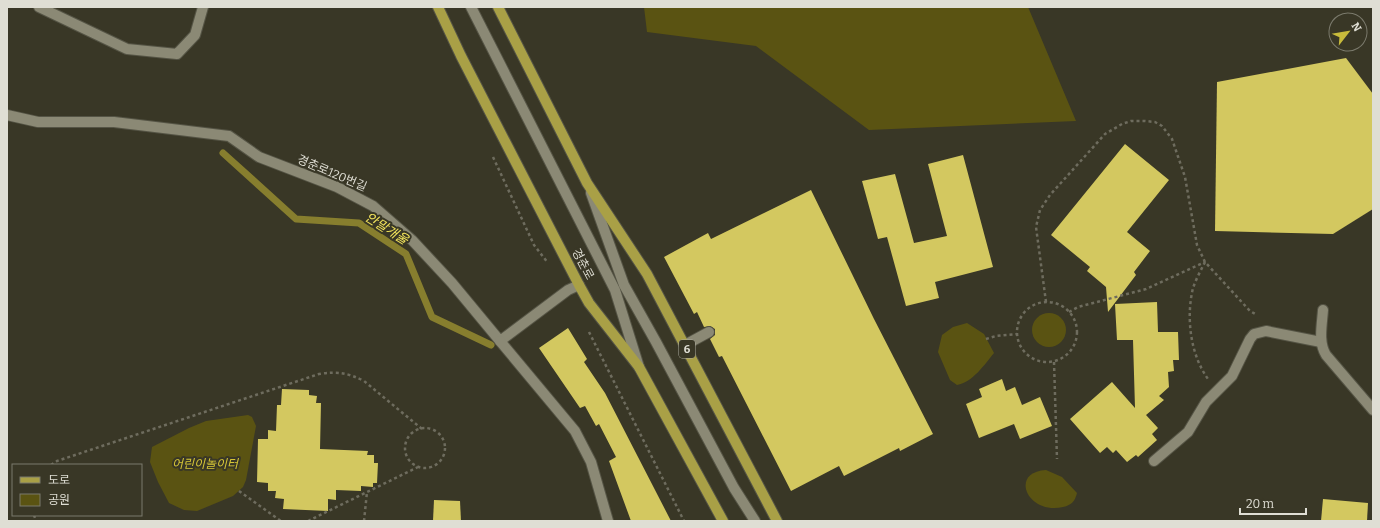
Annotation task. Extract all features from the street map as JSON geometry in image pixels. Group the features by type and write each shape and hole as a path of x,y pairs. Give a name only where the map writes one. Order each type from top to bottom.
{"main road":[{"name":"경춘로","path":"438,7 461,56 579,285 590,303 639,367 723,521"},
{"name":"6","path":"498,7 587,183 647,274 777,521"}],"street":[{"path":"39,7 127,49 177,54 196,35 203,7"},
{"path":"471,7 615,290 639,367"},
{"name":"경춘로120번길","path":"7,115 38,122 114,122 229,136 259,157 336,187 373,206 422,251 452,283 575,431 590,462 608,521"},
{"path":"587,183 624,285 734,488 755,521"},
{"path":"500,341 568,290 579,285"},
{"path":"1323,310 1322,349 1373,410"},
{"path":"1154,461 1188,432 1206,402 1232,376 1250,339 1254,334 1266,331 1321,342"},
{"path":"685,345 710,332"}],"path":[{"path":"1046,302 1036,227 1040,210 1050,194 1106,134 1122,124 1131,121 1155,122 1162,126 1172,139 1185,177 1197,246 1205,262 1250,311 1255,315 1262,316"},
{"path":"1069,312 1078,307 1146,289 1205,262"},
{"path":"1205,262 1194,286 1190,304 1190,325 1194,349 1200,366 1217,391"},
{"path":"1051,302 1061,306 1069,312 1076,326 1076,341 1071,350 1064,357 1054,362 1035,360 1027,355 1020,347 1016,329 1019,319 1024,311 1032,305 1051,302"},
{"path":"986,339 996,336 1017,334"},
{"path":"1054,362 1057,459"},
{"path":"52,464 57,460 297,381 319,374 333,372 344,373 364,381 422,428 435,431 444,441 445,454 442,460 431,468 418,467 308,521"},
{"path":"418,467 408,459 405,446 411,434 422,428"},
{"path":"239,491 281,521"},
{"path":"364,521 367,492"}],"green space":[{"path":"644,7 1028,7 1076,121 869,130 756,46 647,32"},
{"path":"1046,313 1052,313 1061,318 1065,324 1065,336 1061,342 1052,347 1046,347 1037,342 1032,333 1032,327 1037,318"},
{"path":"967,323 984,334 994,353 973,377 957,385 950,380 938,352 942,335 953,327"},
{"name":"어린이놀이터","path":"248,415 252,417 256,426 246,480 243,487 233,496 197,511 184,510 169,503 150,462 152,447 206,421"},
{"path":"1046,470 1062,477 1077,493 1071,504 1063,507 1050,508 1040,505 1032,499 1027,492 1026,485 1028,478 1035,472"}],"building":[{"path":"1346,58 1373,94 1373,209 1333,234 1215,231 1217,82"},
{"path":"1125,144 1169,180 1127,232 1150,251 1134,272 1136,275 1108,312 1106,287 1087,271 1090,267 1051,235"},
{"path":"963,155 993,267 935,282 939,298 906,306 887,237 878,239 862,181 895,174 914,243 947,236 928,164"},
{"path":"811,190 874,319 933,434 900,451 899,448 844,476 839,466 791,491 722,356 719,357 710,339 715,335 715,329 710,326 704,327 697,312 694,314 664,257 708,233 711,239"},
{"path":"1157,302 1158,332 1178,332 1179,360 1173,360 1174,371 1168,372 1169,387 1159,396 1164,400 1146,415 1158,428 1152,434 1157,440 1138,457 1136,455 1127,462 1116,450 1113,453 1107,447 1100,453 1070,419 1112,382 1135,408 1133,340 1117,340 1115,304"},
{"path":"568,328 587,359 584,362 605,393 671,521 631,521 609,461 616,457 599,424 596,426 585,406 580,408 539,348"},
{"path":"1002,379 1006,391 1015,387 1022,405 1040,397 1052,426 1020,439 1014,424 979,438 966,404 982,397 979,389"},
{"path":"282,389 309,390 309,395 317,396 316,403 321,403 320,449 368,451 367,455 374,455 374,463 378,463 377,483 373,483 373,487 361,486 361,491 336,490 336,500 328,499 328,511 283,509 284,499 275,498 276,491 268,491 268,483 257,482 258,439 268,439 268,430 276,431 277,405 281,405"},
{"path":"1323,499 1368,503 1367,521 1321,521"},
{"path":"434,500 460,501 461,521 433,521"}],"waterway":[{"name":"안말개울","path":"223,153 296,219 359,223 406,254 432,317 491,345"}]}
